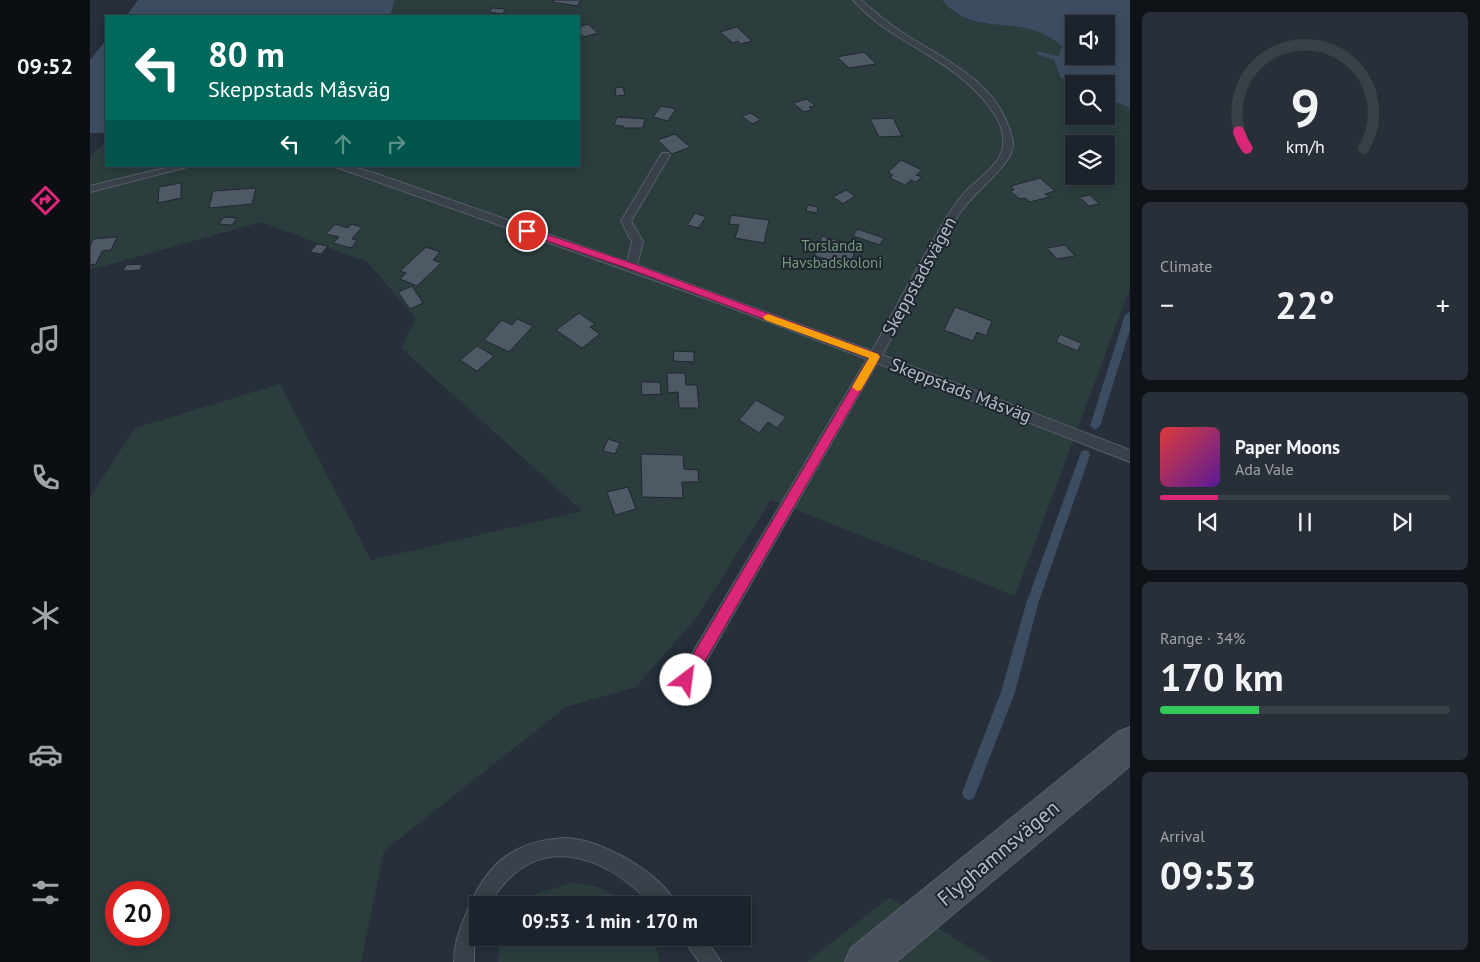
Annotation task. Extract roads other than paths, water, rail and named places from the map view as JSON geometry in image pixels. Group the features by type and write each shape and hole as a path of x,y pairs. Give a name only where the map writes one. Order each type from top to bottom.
{"street":[{"name":"Flyghamnsvägen","path":"865,962 1130,744"}],"lane":[{"name":"Skeppstadsvägen","path":"686,680 875,357 918,275 969,193 1003,158 1008,146 1008,140 998,114 980,88 892,31 866,10 858,0"},
{"path":"630,266 639,245 637,236 626,221 666,156"},
{"path":"90,189 182,167"},
{"name":"Skeppstads Måsväg","path":"342,167 374,176 630,266 875,357 1130,456"},
{"path":"485,896 499,875 522,855 555,848 575,848 600,856 623,868 651,888 658,896"},
{"path":"464,962 464,944 469,930"},
{"path":"699,946 711,962"}],"water":[{"path":"138,0 395,0 390,15 127,15"},
{"path":"942,0 1130,0 1130,108 1115,102 1115,75 1065,75 1065,80 1061,78 1054,60 1039,55 1035,51 1058,56 1062,46 1047,36 1025,28 978,22 959,15"},
{"path":"105,41 105,133 90,133 90,60"}],"waterway":[{"path":"1095,426 1130,315"},
{"path":"969,793 1008,692 1032,604 1085,455"}],"park label":[{"name":"Torslanda Havsbadskoloni","path":"832,254"}]}
